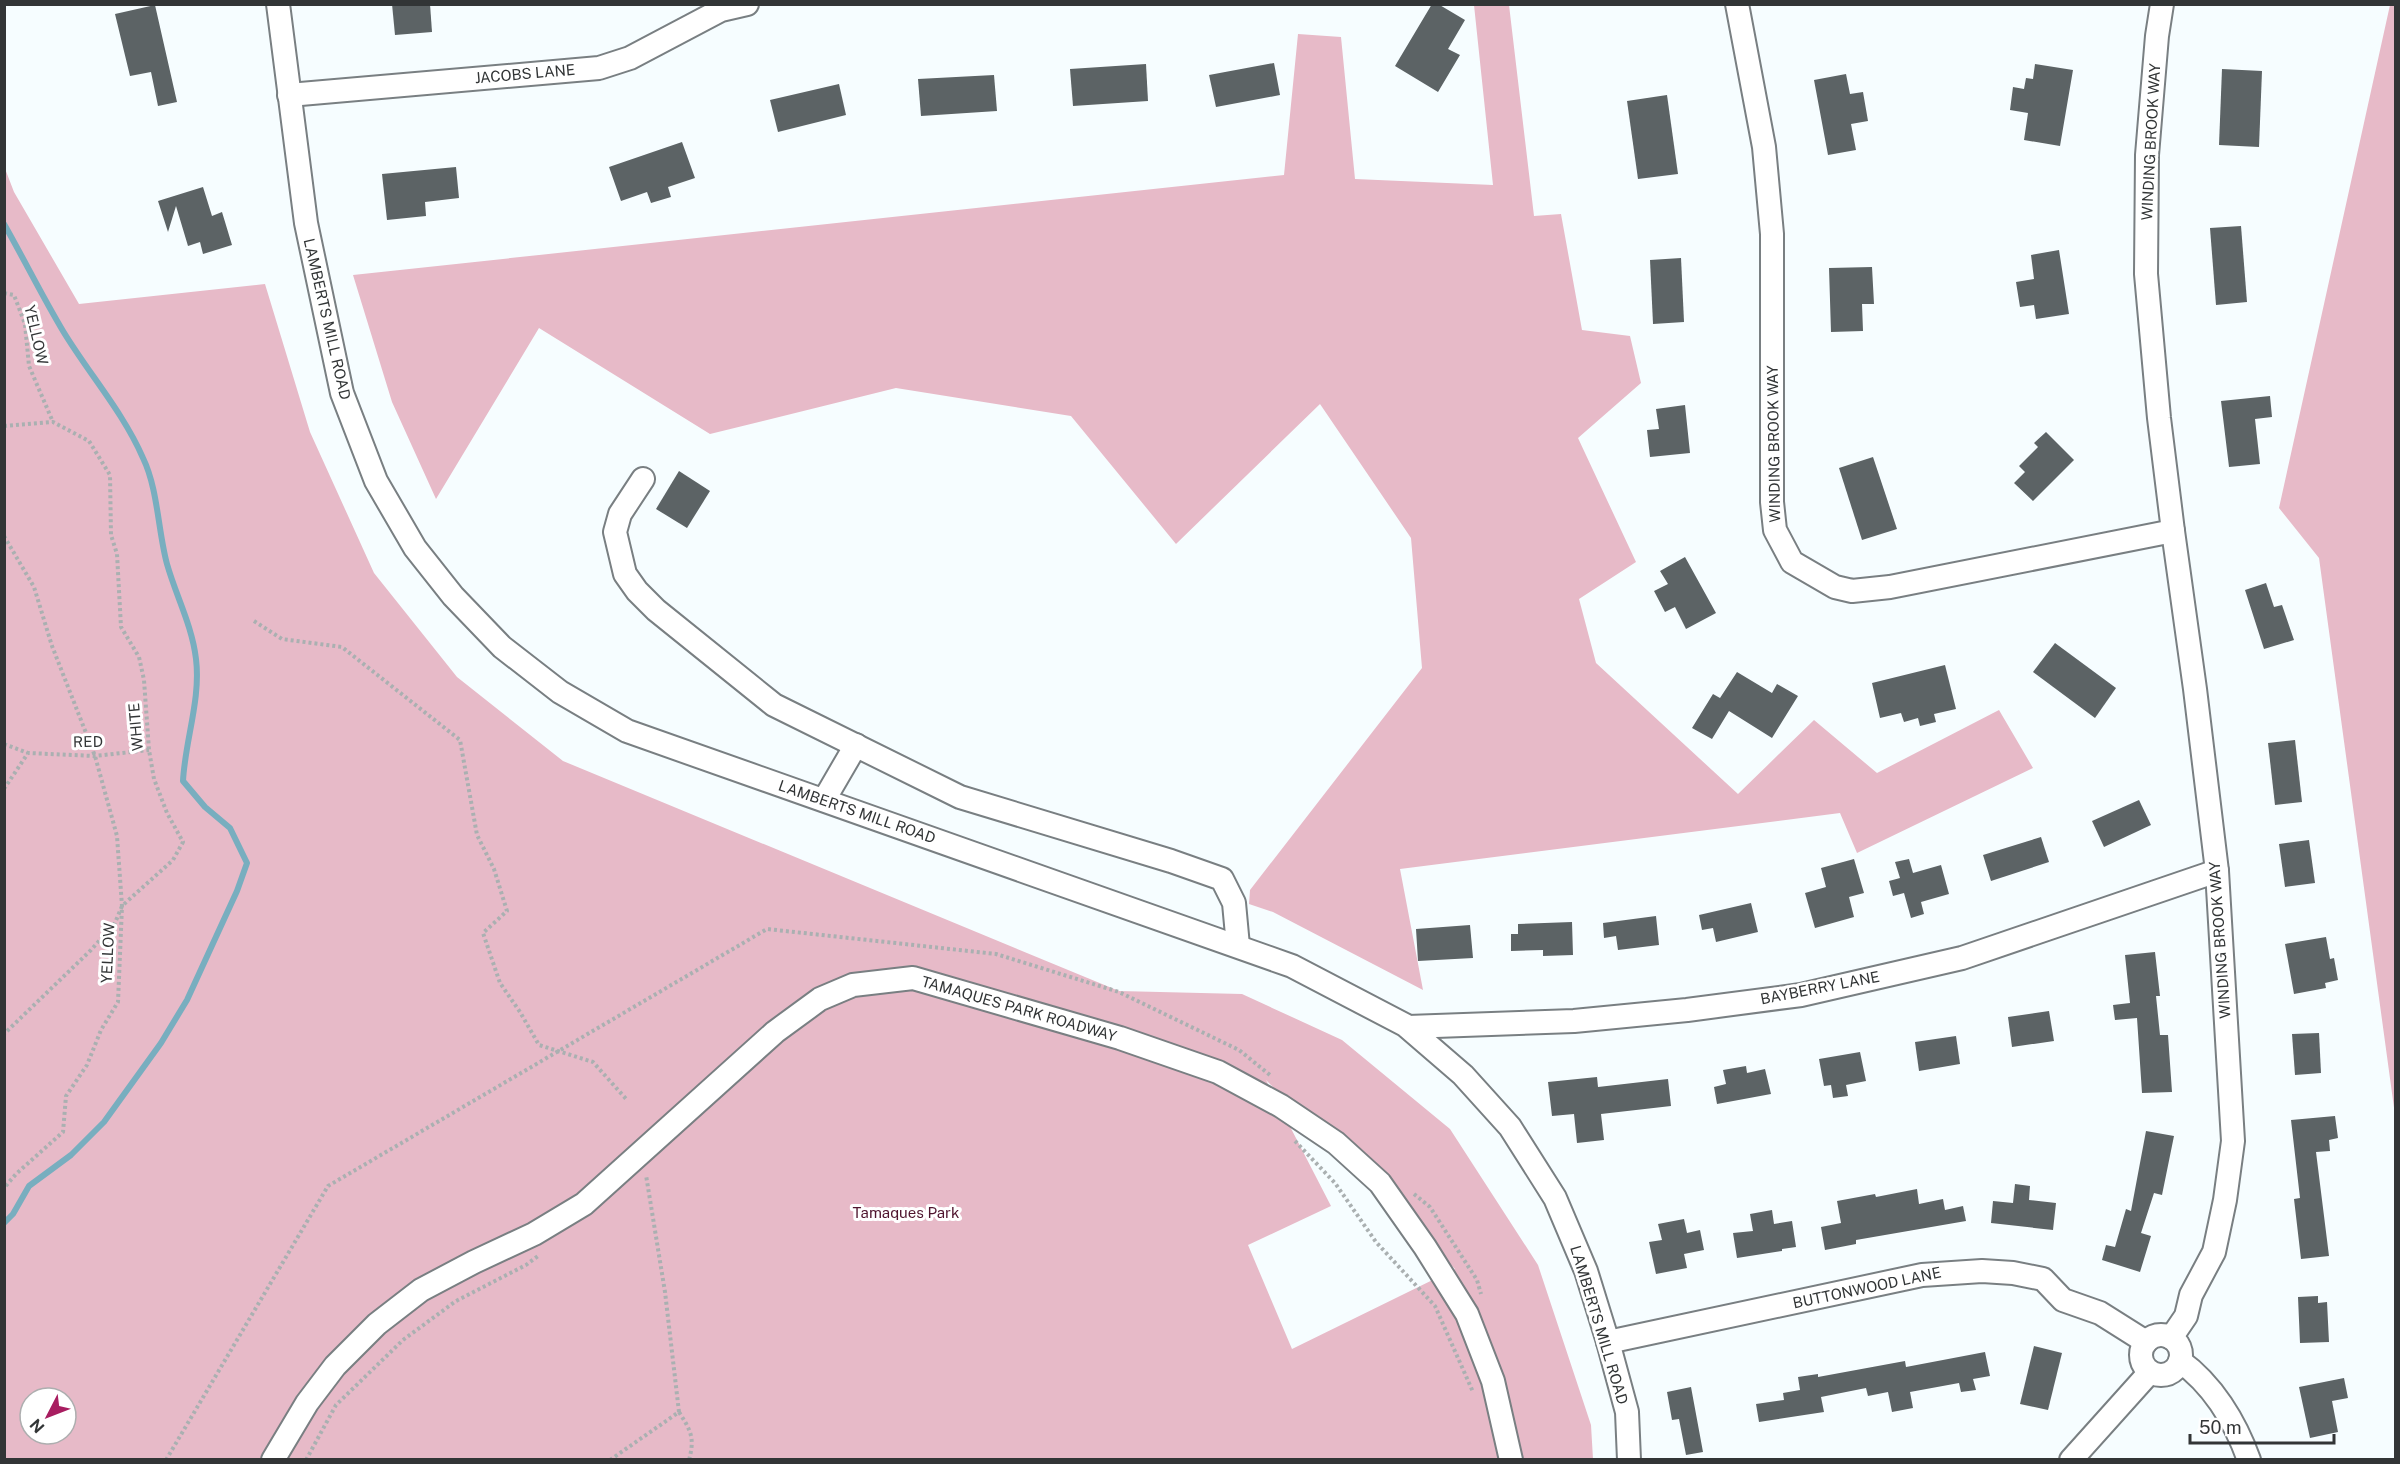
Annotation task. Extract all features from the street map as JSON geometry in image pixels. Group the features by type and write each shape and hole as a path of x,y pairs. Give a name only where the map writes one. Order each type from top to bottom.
{"street":[{"name":"LAMBERTS MILL ROAD","path":"278,4 306,223 342,393 376,481 415,548 453,597 502,647 560,692 627,730 1292,966 1408,1028 1463,1075 1510,1127 1555,1198 1586,1271 1608,1342 1627,1412 1629,1460"},
{"name":"JACOBS LANE","path":"289,95 598,68 630,58 721,10 747,4"},
{"name":"WINDING BROOK WAY","path":"1737,4 1764,147 1772,234 1772,502 1775,530 1792,562 1835,587 1852,591 1890,587 2173,531"},
{"name":"WINDING BROOK WAY","path":"2162,4 2157,36 2147,155 2146,274 2159,418 2217,871 2233,1141 2225,1200 2214,1252 2191,1295 2186,1316 2171,1338"},
{"path":"643,478 620,514 615,532 625,574 637,591 656,610 774,705 960,796 1222,879 1234,903 1238,946"},
{"path":"824,800 855,745"},
{"name":"BAYBERRY LANE","path":"1408,1028 1574,1021 1687,1010 1801,995 1962,958 2217,871"},
{"name":"TAMAQUES PARK ROADWAY","path":"273,1460 308,1403 335,1366 377,1324 421,1290 534,1234 585,1204 775,1032 820,999 853,985 913,978 1120,1038 1218,1072 1281,1106 1336,1143 1380,1183 1425,1247 1467,1314 1493,1381 1511,1460"},
{"name":"BUTTONWOOD LANE","path":"1608,1342 1922,1275 1982,1270 2043,1279 2063,1300 2100,1313 2146,1342"},
{"path":"2155,1336 2171,1338 2179,1348 2180,1361 2173,1371 2168,1373 2150,1372 2142,1361 2142,1348 2155,1336"},
{"path":"2180,1361 2198,1374 2217,1398 2233,1425 2249,1460"},
{"path":"2071,1460 2150,1372"}],"path":[{"name":"YELLOW","path":"4,293 14,296 24,324 29,366 53,422"},
{"path":"4,426 53,422"},
{"name":"WHITE","path":"4,1034 91,950 115,923 122,906 173,860 183,842 167,813 154,779 149,750 144,680 139,657 121,627 117,554 111,535 110,476 89,441 53,422"},
{"name":"YELLOW","path":"4,536 34,588 52,646 95,756 117,836 122,906 118,1002 101,1030 87,1065 66,1096 63,1131 4,1188"},
{"path":"254,621 282,639 342,647 460,740 477,836 494,868 507,911 483,933 500,983 539,1045 593,1062 627,1100"},
{"name":"RED","path":"4,744 28,753 95,756 149,750"},
{"path":"4,789 28,753"},
{"path":"166,1460 328,1186 767,929 996,954 1119,992 1239,1050 1275,1080"},
{"path":"1290,1137 1335,1183 1376,1242 1435,1306 1476,1400"},
{"path":"637,1177 646,1170 665,1292 679,1412 689,1428 694,1444 689,1460"},
{"path":"1412,1192 1430,1207 1476,1280 1483,1302"},
{"path":"306,1460 336,1405 403,1340 456,1301 526,1265 543,1253"},
{"path":"610,1460 679,1412"}],"green space":[{"path":"1474,5 1509,5 1534,216 1561,214 1582,330 1630,336 1641,383 1578,438 1636,562 1579,599 1596,663 1738,794 1814,720 1877,773 1999,710 2033,768 1857,853 1840,813 1400,869 1423,990 1273,912 1249,904 1250,890 1422,668 1411,538 1320,404 1176,544 1071,416 896,388 710,434 539,328 436,499 392,402 353,275 1284,175 1298,34 1341,37 1355,179 1493,185"},
{"path":"2390,5 2396,5 2395,1115 2319,558 2279,508"},
{"name":"Tamaques Park","path":"4,166 14,192 79,304 265,284 310,432 374,573 457,677 563,761 1119,991 1242,994 1342,1040 1450,1129 1538,1265 1591,1425 1593,1459 5,1459","holes":["1266,1080 1455,1269 1292,1349 1248,1245 1331,1206"]}],"building":[{"path":"392,4 430,4 432,32 395,35"},
{"path":"1432,4 1438,4 1465,20 1448,49 1460,55 1438,92 1395,66"},
{"path":"155,5 177,102 158,106 151,72 130,76 115,14"},
{"path":"1274,63 1280,95 1216,107 1209,75"},
{"path":"1146,64 1148,101 1073,106 1070,69"},
{"path":"2035,64 2073,70 2060,146 2024,140 2028,113 2010,110 2013,87 2024,89 2026,78 2033,79"},
{"path":"2222,69 2262,71 2259,147 2219,145"},
{"path":"1846,74 1850,94 1863,92 1868,121 1851,124 1856,150 1828,155 1814,80"},
{"path":"994,75 997,111 921,116 918,79"},
{"path":"839,84 846,115 778,132 770,100"},
{"path":"1667,95 1678,174 1638,179 1627,101"},
{"path":"682,142 695,178 668,187 671,197 651,203 647,192 621,201 609,167"},
{"path":"456,167 459,198 425,202 426,216 387,220 382,174"},
{"path":"203,187 212,216 222,212 232,245 203,254 200,242 188,246 176,206 168,232 158,201"},
{"path":"2241,226 2247,302 2216,305 2210,228"},
{"path":"2059,250 2069,314 2036,319 2034,305 2020,307 2016,282 2034,279 2031,255"},
{"path":"1681,258 1684,322 1653,324 1650,260"},
{"path":"1872,267 1874,304 1862,304 1863,331 1831,332 1829,268"},
{"path":"2270,396 2272,417 2255,419 2260,464 2229,467 2221,401"},
{"path":"1685,405 1690,453 1650,457 1647,430 1659,429 1656,409"},
{"path":"2046,432 2074,460 2033,501 2014,483 2025,472 2019,466 2038,447 2034,443"},
{"path":"1873,457 1897,529 1862,540 1839,468"},
{"path":"679,471 710,491 687,528 656,509"},
{"path":"1685,557 1716,613 1686,629 1675,607 1665,612 1654,591 1668,584 1660,571"},
{"path":"2266,583 2274,607 2282,605 2294,640 2264,649 2245,590"},
{"path":"2055,643 2116,688 2095,718 2033,672"},
{"path":"1945,665 1956,709 1934,714 1936,722 1920,726 1918,718 1904,722 1901,713 1880,718 1872,683"},
{"path":"1737,672 1772,693 1777,684 1798,696 1772,738 1729,711 1712,739 1692,728 1713,694 1720,698"},
{"path":"2295,740 2302,802 2275,805 2268,743"},
{"path":"2139,800 2151,825 2104,847 2092,821"},
{"path":"2041,837 2049,862 1991,881 1983,855"},
{"path":"2309,840 2315,883 2285,887 2279,844"},
{"path":"1854,859 1864,893 1849,897 1854,917 1815,928 1805,893 1826,887 1821,868"},
{"path":"1909,859 1913,873 1941,865 1949,894 1921,902 1924,914 1911,918 1904,893 1893,896 1889,881 1900,878 1895,862"},
{"path":"1751,903 1758,932 1716,942 1713,928 1702,930 1699,915"},
{"path":"1656,916 1659,945 1618,950 1616,936 1604,938 1603,923"},
{"path":"1572,922 1573,955 1543,956 1543,950 1511,951 1511,934 1518,934 1518,924"},
{"path":"1470,925 1473,958 1418,961 1416,929"},
{"path":"2326,937 2330,959 2334,958 2338,980 2325,983 2326,988 2294,994 2285,944"},
{"path":"2155,952 2160,996 2156,996 2160,1035 2168,1035 2172,1092 2142,1093 2137,1018 2115,1020 2113,1005 2130,1003 2125,955"},
{"path":"2049,1011 2054,1041 2012,1047 2008,1017"},
{"path":"2319,1033 2321,1073 2295,1075 2292,1034"},
{"path":"1956,1036 1960,1064 1919,1071 1915,1042"},
{"path":"1860,1052 1866,1081 1846,1085 1848,1096 1833,1098 1831,1085 1824,1086 1819,1059"},
{"path":"1746,1066 1747,1073 1765,1069 1771,1094 1717,1104 1714,1087 1726,1084 1723,1070"},
{"path":"1597,1077 1598,1087 1668,1079 1671,1106 1601,1114 1604,1140 1577,1143 1574,1114 1552,1116 1548,1082"},
{"path":"2335,1116 2338,1138 2329,1140 2330,1151 2316,1152 2329,1256 2301,1259 2294,1199 2300,1198 2291,1120"},
{"path":"2146,1131 2174,1136 2162,1195 2154,1193 2141,1233 2151,1236 2140,1272 2102,1260 2106,1245 2115,1247 2126,1209 2131,1211"},
{"path":"2015,1184 2030,1186 2029,1200 2056,1203 2053,1230 1991,1223 1993,1201 2013,1203"},
{"path":"1917,1189 1919,1204 1943,1199 1945,1210 1963,1206 1966,1221 1856,1240 1856,1244 1825,1250 1821,1227 1841,1223 1837,1201 1875,1194 1876,1197"},
{"path":"1772,1210 1774,1224 1792,1221 1796,1247 1737,1258 1733,1233 1753,1231 1750,1214"},
{"path":"1684,1219 1687,1233 1700,1230 1704,1250 1684,1254 1687,1268 1656,1274 1649,1242 1662,1240 1658,1224"},
{"path":"2318,1296 2318,1303 2327,1302 2329,1342 2300,1343 2298,1297"},
{"path":"2034,1346 2062,1353 2048,1410 2020,1404"},
{"path":"1985,1352 1990,1376 1973,1379 1976,1390 1961,1392 1959,1383 1910,1392 1913,1408 1892,1412 1888,1392 1868,1396 1866,1388 1821,1397 1824,1412 1759,1422 1756,1404 1784,1400 1783,1393 1800,1390 1798,1377 1818,1374 1818,1377 1905,1361 1906,1367"},
{"path":"2344,1378 2348,1398 2332,1401 2338,1432 2310,1438 2299,1387"},
{"path":"1691,1387 1703,1452 1686,1455 1679,1419 1672,1420 1667,1392"}],"waterway":[{"path":"4,224 63,331 126,425 148,470 167,564 187,622 196,659 195,705 183,781 205,807 230,828 247,863 237,891 187,1000 161,1043 104,1122 71,1155 29,1186 13,1214 4,1223"}]}
